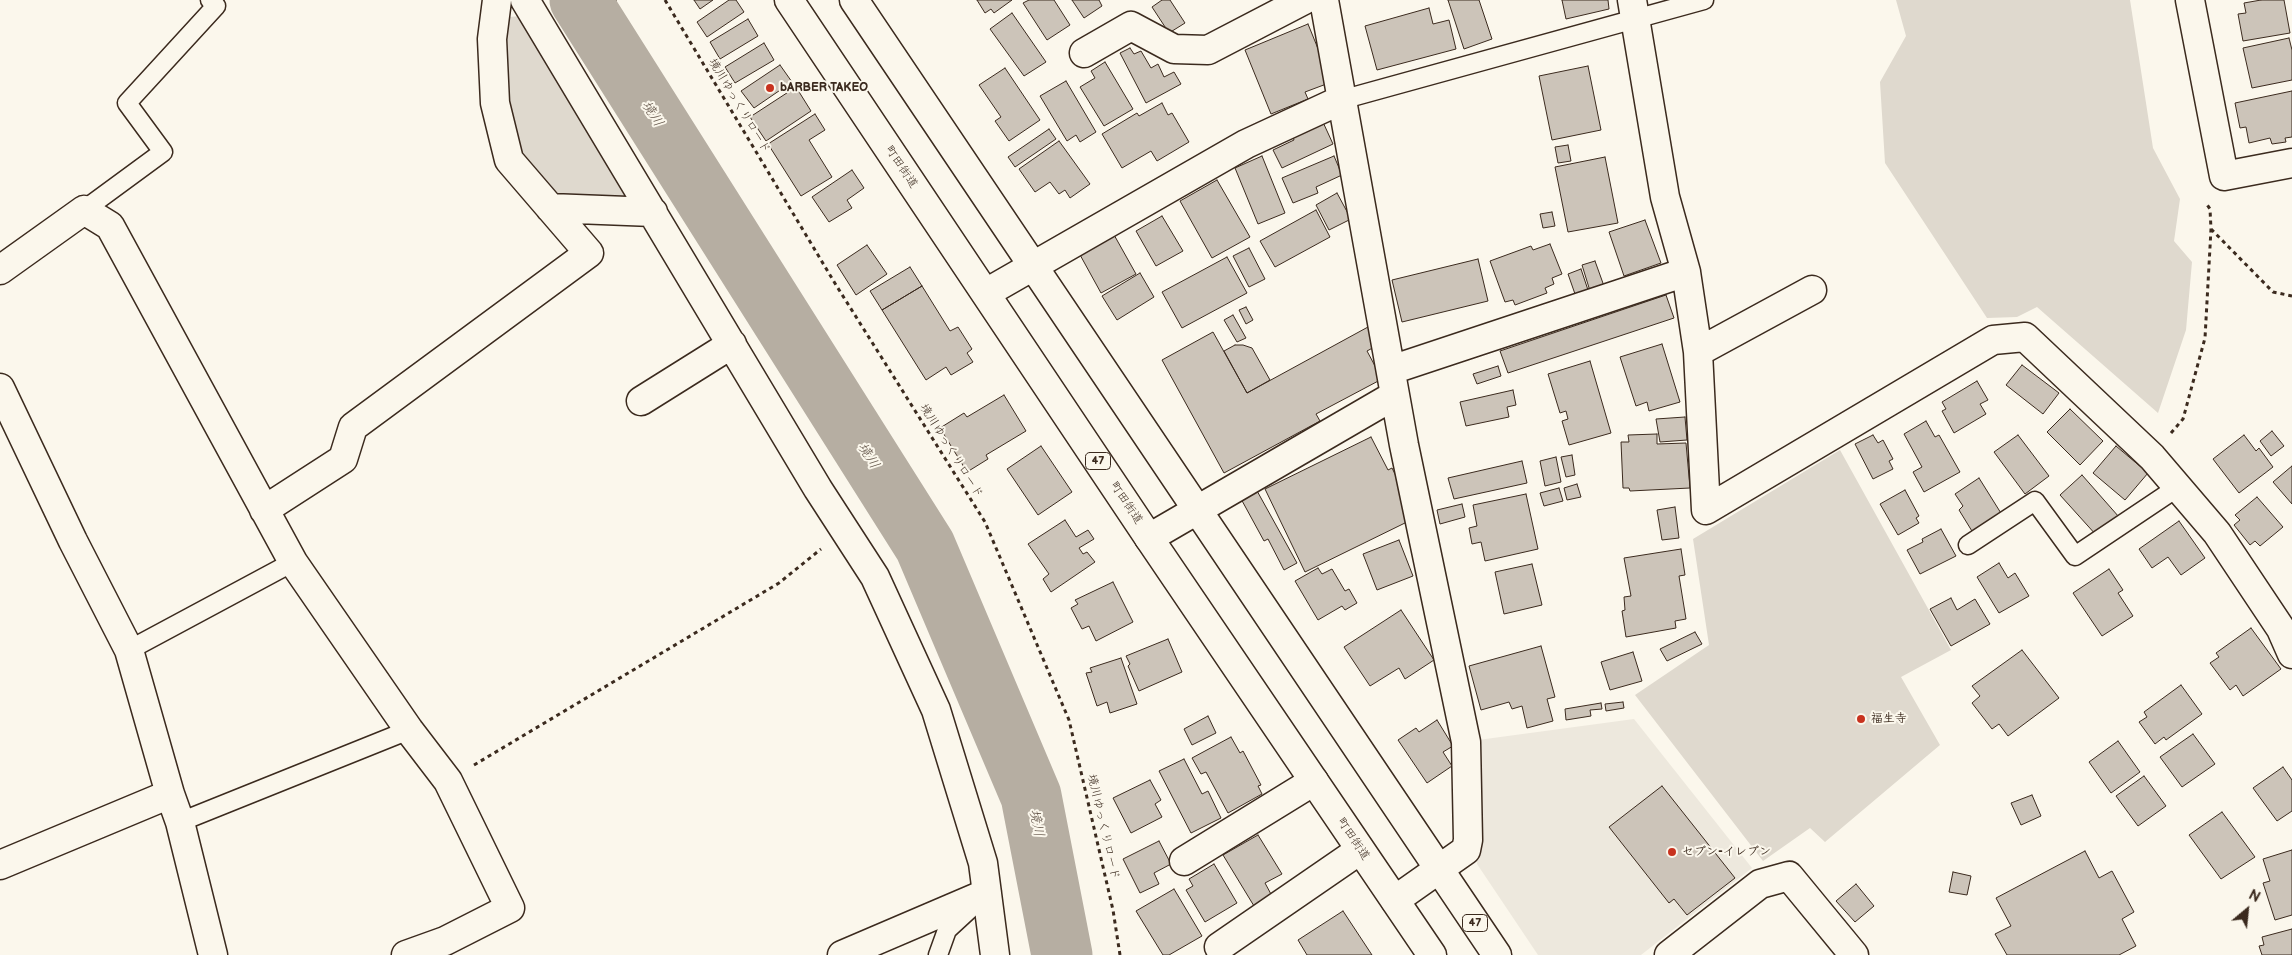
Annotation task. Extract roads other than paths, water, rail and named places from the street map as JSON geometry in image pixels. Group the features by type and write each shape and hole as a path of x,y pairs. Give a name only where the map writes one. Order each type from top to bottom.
{"street":[{"path":"264,510 342,459 353,427 589,253 509,160 494,104 492,39 497,0"},
{"path":"525,0 875,577 936,710 983,863 995,955"},
{"name":"町田街道","path":"789,0 1394,900 1426,953"},
{"name":"47","path":"854,0 1497,955"},
{"path":"1084,53 1131,26 1174,49 1208,50 1304,0"},
{"path":"1324,0 1393,383 1466,742 1468,840 1465,852 1394,900"},
{"path":"2190,0 2224,176 2292,163"},
{"path":"1633,10 1665,197 1686,272 1698,352 1706,510 1870,411 1993,340 2024,337 2152,457 2217,533 2286,624 2292,654"},
{"path":"986,293 1246,144 1341,100"},
{"path":"550,208 653,212"},
{"path":"0,270 84,210 110,226 293,562 409,730 448,781 510,908 447,948 406,955"},
{"path":"1149,538 1196,510 1393,383 1686,272"},
{"path":"1698,352 1812,290"},
{"path":"641,401 732,344"},
{"path":"0,388 72,541 129,650 170,794 180,822 213,955"},
{"path":"1184,861 1314,781"},
{"path":"0,865 170,794"},
{"path":"1219,947 1360,850"},
{"path":"1669,955 1760,884 1789,876 1854,955"},
{"path":"842,955 987,893"}],"lane":[{"path":"84,210 164,152 127,103 216,6 210,0"},
{"path":"1341,100 1633,10 1704,0"},
{"path":"1968,545 2035,501 2075,556 2178,487"},
{"path":"129,650 293,562"},
{"path":"180,822 409,730"},
{"path":"938,955 947,930 987,893"}],"waterway":[{"name":"境川","path":"580,0 925,546 1031,796 1062,955"},
{"path":"588,15 612,0"}],"place":[{"name":"bARBER TAKEO","path":"770,88"},
{"name":"福生寺","path":"1861,719"},
{"name":"セブン-イレブン","path":"1672,852"}]}
